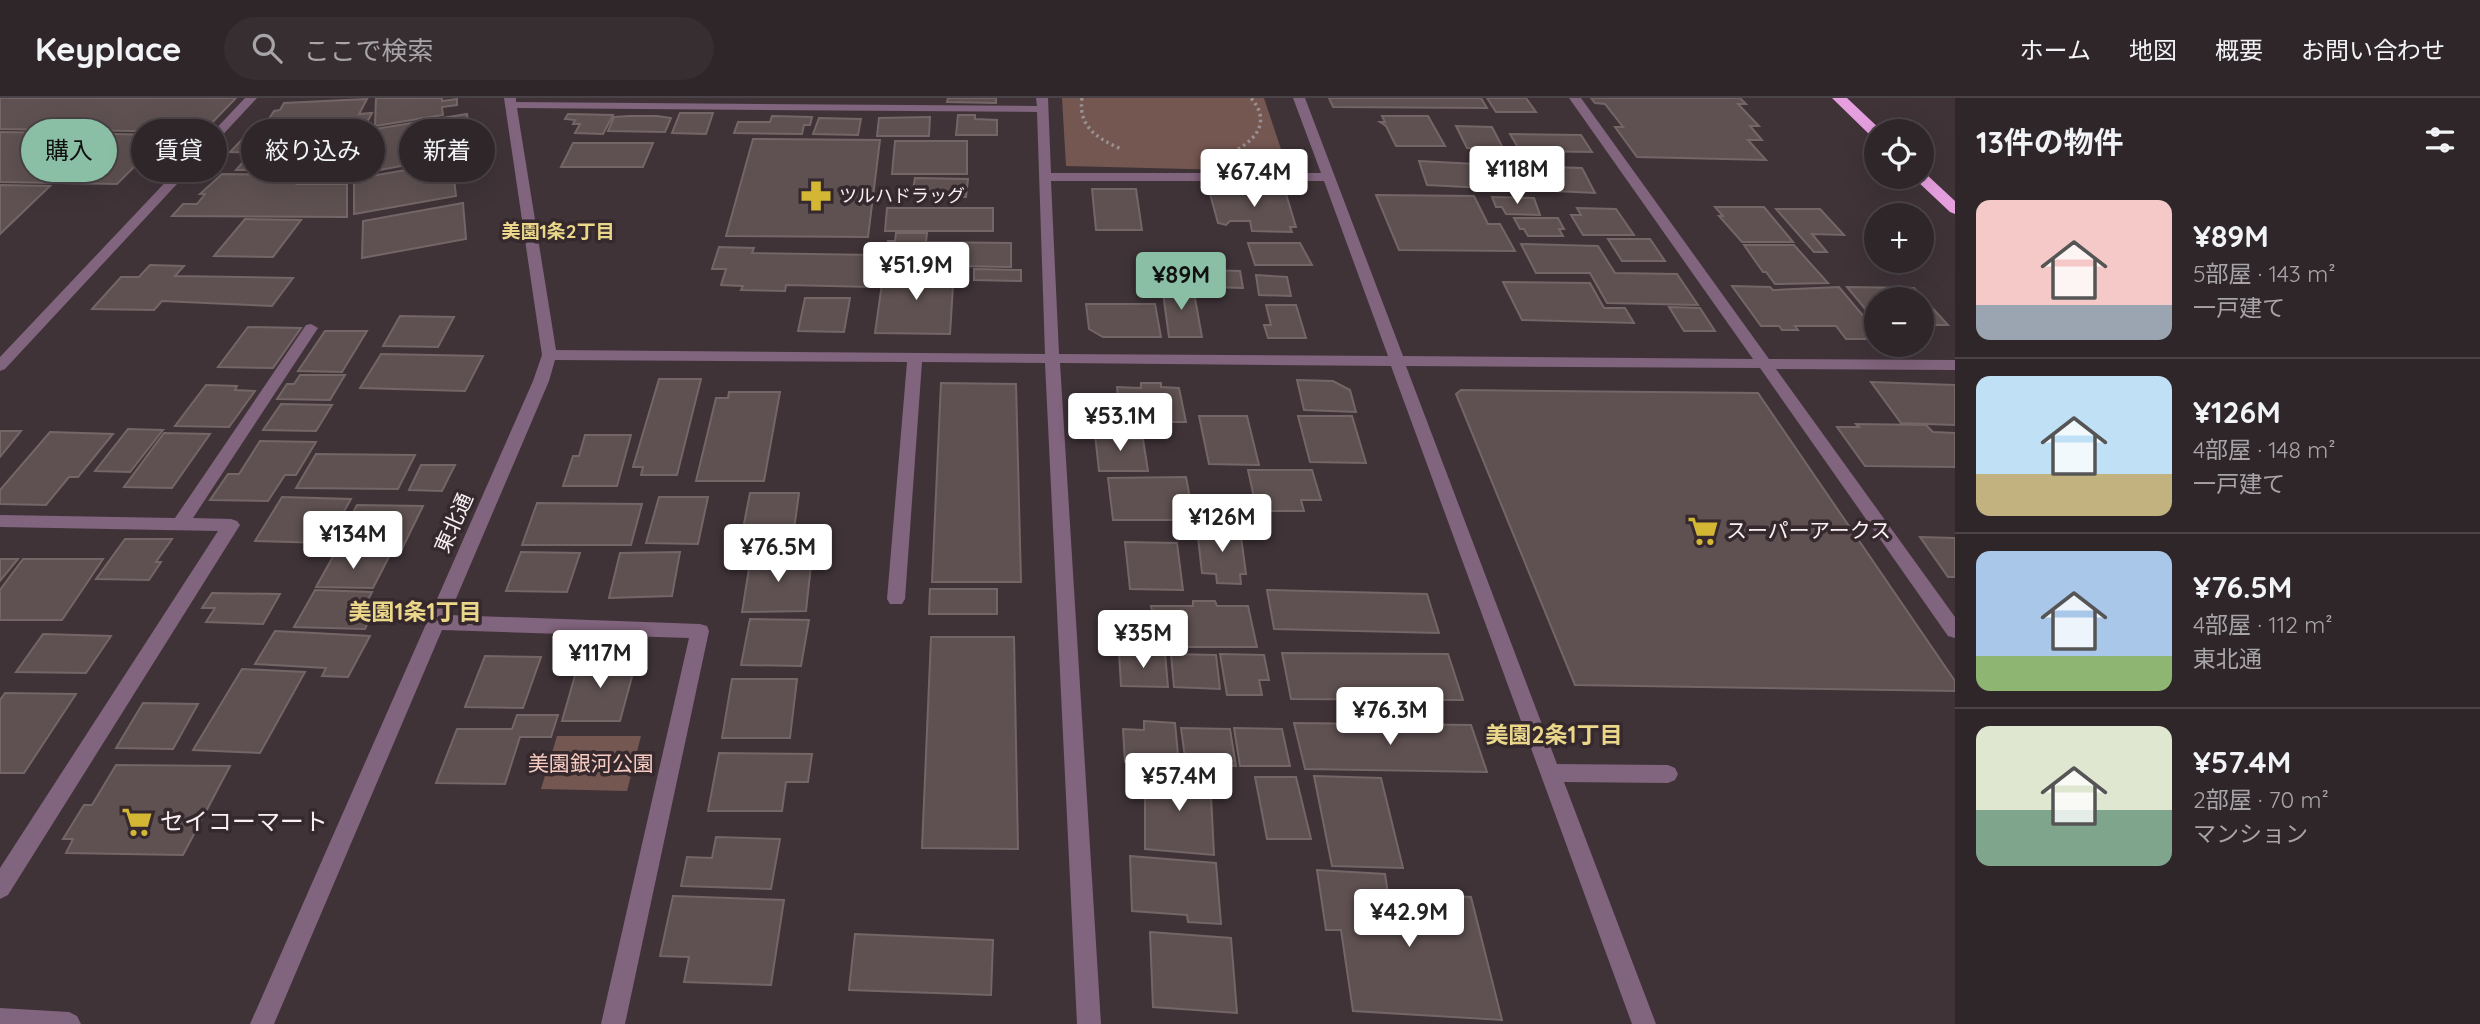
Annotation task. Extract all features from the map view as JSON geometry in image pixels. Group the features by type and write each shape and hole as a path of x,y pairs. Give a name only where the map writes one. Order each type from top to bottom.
{"highway":[{"path":"1839,98 1864,122"},
{"path":"1934,189 1955,209"}],"street":[{"path":"0,366 251,98"},
{"path":"1299,98 1644,1024"},
{"path":"1575,98 1955,631"},
{"path":"510,102 1043,103 1052,358 1089,1024"},
{"name":"東北通","path":"262,1024 541,381 549,355 510,102"},
{"path":"1045,177 1329,177"},
{"path":"180,524 312,328"},
{"path":"549,355 1955,365"},
{"path":"896,598 915,356"},
{"path":"0,520 231,525 0,888"},
{"path":"435,622 700,631 613,1024"},
{"path":"1550,774 1668,774"},
{"path":"0,1020 69,1024"}],"path":[{"path":"1082,98 1079,111 1085,127 1102,141 1126,152"},
{"path":"1230,152 1255,138 1262,127 1263,115 1251,98"}],"green space":[{"path":"1062,98 1264,98 1286,164 1274,171 1066,166"},
{"name":"美園銀河公園","path":"557,736 641,736 627,791 541,789"}],"building":[{"path":"0,98 236,98 216,119 131,119 131,131 117,131 117,119 21,119 21,129 0,129"},
{"path":"376,98 442,98 442,101 457,99 457,105 442,107 443,115 399,119 399,122 385,124 385,119 375,119"},
{"path":"948,98 996,98 996,103 947,102"},
{"path":"1329,98 1481,98 1487,108 1333,107"},
{"path":"1487,98 1526,98 1536,112 1496,112"},
{"path":"1591,98 1740,98 1746,104 1738,104 1759,126 1750,126 1762,140 1748,140 1766,160 1637,157 1615,127 1623,127 1605,104 1595,103"},
{"path":"367,99 359,114 372,113 369,119 269,119 284,103"},
{"path":"680,113 713,113 706,134 672,133"},
{"path":"467,114 468,119 436,119"},
{"path":"568,114 613,115 603,134 575,133 580,124 573,124 575,120 565,119"},
{"path":"958,115 975,115 975,119 997,120 997,135 956,135"},
{"path":"772,116 812,117 810,125 804,125 802,134 734,133 738,122 770,122"},
{"path":"1382,116 1428,116 1445,146 1396,146 1386,126 1380,122 1385,122"},
{"path":"614,117 671,118 665,132 608,131"},
{"path":"930,117 929,136 877,136 879,118"},
{"path":"819,118 861,119 858,135 813,134"},
{"path":"399,125 399,166 385,169 385,127"},
{"path":"1456,126 1492,127 1504,150 1467,148"},
{"path":"0,132 21,132 21,182 117,182 117,134 131,134 131,170 117,184 0,182"},
{"path":"1510,134 1581,135 1592,152 1520,151"},
{"path":"753,139 880,140 868,237 726,236"},
{"path":"241,140 241,152 230,152"},
{"path":"895,141 967,141 967,174 892,174"},
{"path":"573,143 653,143 643,167 561,167"},
{"path":"1419,161 1514,166 1524,190 1427,185"},
{"path":"1522,166 1582,168 1595,193 1533,190"},
{"path":"399,171 399,182 454,182 456,196 354,214 354,182 385,182 385,174"},
{"path":"227,174 241,174 241,182 347,184 347,217 172,216 183,204 197,204 205,194 200,194 213,182 227,182"},
{"path":"915,178 968,179 966,197 912,195"},
{"path":"0,185 50,186 0,234"},
{"path":"1092,189 1136,189 1142,230 1096,230"},
{"path":"1209,190 1279,191 1280,194 1286,194 1296,227 1290,227 1292,232 1252,231 1250,221 1230,221 1226,225 1218,223"},
{"path":"1376,195 1474,196 1488,224 1500,224 1515,251 1399,250"},
{"path":"1492,197 1534,198 1540,215 1506,214 1502,207 1496,207"},
{"path":"463,203 466,239 362,258 363,221"},
{"path":"1715,207 1764,207 1793,242 1742,242 1719,216 1723,216"},
{"path":"887,208 993,208 993,231 885,231"},
{"path":"1577,208 1616,209 1634,235 1583,235 1571,215 1581,215"},
{"path":"1776,209 1820,209 1844,235 1812,234 1827,252 1814,252"},
{"path":"1514,218 1558,218 1564,229 1559,229 1563,236 1528,236"},
{"path":"245,219 301,220 273,257 214,256"},
{"path":"896,233 927,233 926,242 1011,243 1011,267 893,265 894,258 886,258 888,241 895,241"},
{"path":"1608,239 1650,239 1665,261 1622,261"},
{"path":"1248,243 1300,243 1312,265 1255,265"},
{"path":"1521,244 1598,246 1615,273 1677,274 1698,305 1607,303 1590,273 1536,273"},
{"path":"1744,245 1794,245 1828,283 1775,284"},
{"path":"719,247 754,248 752,253 877,255 872,287 786,285 785,291 741,290 743,286 721,285 726,269 712,269"},
{"path":"150,265 184,266 175,276 293,278 272,306 162,301 154,310 92,309 121,277 139,277"},
{"path":"884,269 954,270 950,334 875,333"},
{"path":"974,269 1021,270 1021,281 974,280"},
{"path":"1159,269 1190,270 1193,287 1162,286"},
{"path":"1206,270 1240,271 1243,288 1209,287"},
{"path":"1256,275 1287,277 1291,296 1259,295"},
{"path":"1503,282 1590,283 1604,308 1625,308 1634,323 1522,320"},
{"path":"1162,286 1193,287 1202,337 1169,337"},
{"path":"1732,286 1770,287 1773,290 1839,287 1864,317 1864,339 1846,339 1836,326 1795,326 1798,330 1782,330 1779,326 1761,326"},
{"path":"1847,287 1864,287 1864,308"},
{"path":"805,298 850,298 844,332 798,331"},
{"path":"1086,304 1155,304 1161,337 1103,337 1089,329"},
{"path":"1266,305 1296,305 1306,338 1268,338 1264,325 1271,325"},
{"path":"1669,307 1700,308 1715,331 1684,331"},
{"path":"1934,310 1948,325 1934,325"},
{"path":"400,316 454,317 438,347 383,346"},
{"path":"248,327 301,328 273,368 218,367"},
{"path":"325,331 367,331 342,372 298,371"},
{"path":"381,354 483,356 465,391 360,388"},
{"path":"300,375 345,375 330,400 277,399 287,384 294,384"},
{"path":"659,379 701,379 677,475 641,475 643,467 633,467"},
{"path":"1297,380 1333,381 1350,390 1356,412 1304,410"},
{"path":"1871,382 1955,385 1955,425 1901,423"},
{"path":"941,383 1016,384 1021,582 932,582"},
{"path":"1141,383 1161,383 1161,387 1179,388 1186,422 1120,418 1117,387 1141,388"},
{"path":"206,385 237,386 235,390 255,391 229,427 175,426"},
{"path":"1461,390 1758,393 1955,681 1955,691 1575,685 1456,394"},
{"path":"729,392 780,392 764,481 696,481 716,398 728,398"},
{"path":"281,404 332,405 316,431 263,430"},
{"path":"1199,416 1247,416 1259,465 1209,464"},
{"path":"1298,416 1352,416 1366,463 1310,462"},
{"path":"1856,424 1926,425 1933,432 1955,433 1955,467 1865,466 1837,427 1859,427"},
{"path":"128,429 163,430 130,472 95,471"},
{"path":"0,431 21,431 0,457"},
{"path":"50,432 113,434 78,477 69,477 46,505 0,504 0,490"},
{"path":"164,433 210,434 172,488 124,487"},
{"path":"1095,434 1128,434 1129,439 1143,439 1148,471 1099,471"},
{"path":"585,435 631,435 617,486 563,486 573,456 579,456"},
{"path":"260,441 316,442 296,475 285,475 268,501 210,500 228,474 239,474"},
{"path":"316,454 415,455 398,489 296,488"},
{"path":"421,465 455,465 442,491 409,490"},
{"path":"1248,470 1312,470 1321,500 1301,500 1304,511 1257,511"},
{"path":"1186,477 1194,520 1113,520 1108,478"},
{"path":"750,493 799,493 792,544 740,544"},
{"path":"282,497 351,499 326,543 255,541"},
{"path":"659,497 708,497 698,544 646,543"},
{"path":"537,503 642,504 631,545 522,545"},
{"path":"357,505 423,506 401,551 333,549"},
{"path":"1197,528 1240,529 1246,574 1240,574 1241,584 1217,583 1216,574 1202,573"},
{"path":"1920,537 1955,538 1955,577 1948,577"},
{"path":"125,539 172,539 156,562 161,562 149,580 96,579"},
{"path":"1125,542 1177,543 1183,590 1130,589"},
{"path":"521,552 580,553 567,592 506,591"},
{"path":"680,552 672,596 609,598 620,553"},
{"path":"335,553 390,555 373,588 316,587"},
{"path":"751,556 812,556 806,611 742,612"},
{"path":"0,559 18,559 0,581"},
{"path":"23,559 103,559 62,620 0,620 0,590"},
{"path":"930,589 997,589 997,614 929,614"},
{"path":"315,590 372,592 361,613 372,613 365,629 294,627"},
{"path":"1267,590 1427,594 1439,633 1274,629"},
{"path":"212,593 280,594 263,624 206,622 215,608 202,608"},
{"path":"1193,601 1215,601 1217,606 1248,606 1257,647 1118,647 1114,611 1152,611 1151,606 1193,606"},
{"path":"750,619 809,620 801,666 741,665"},
{"path":"275,631 370,636 348,677 322,676 326,668 255,664"},
{"path":"43,634 111,636 86,673 16,672"},
{"path":"931,637 1014,637 1018,849 922,848"},
{"path":"1119,652 1165,653 1168,687 1121,686"},
{"path":"1282,653 1448,654 1463,700 1291,699"},
{"path":"1171,654 1216,655 1220,689 1174,687"},
{"path":"1220,654 1264,655 1269,680 1259,680 1262,695 1227,695"},
{"path":"485,656 541,657 523,708 465,707"},
{"path":"580,658 637,658 620,721 562,721"},
{"path":"242,669 305,672 260,753 193,750"},
{"path":"732,679 797,679 790,738 722,738"},
{"path":"5,693 76,694 24,773 0,773 0,700"},
{"path":"143,703 198,704 173,749 116,748"},
{"path":"517,715 558,715 551,737 520,737 505,784 436,783 457,729 512,729"},
{"path":"1144,721 1175,723 1179,765 1125,762 1123,729 1144,730"},
{"path":"1294,723 1471,725 1487,772 1305,769"},
{"path":"1181,728 1230,729 1236,766 1186,765"},
{"path":"1234,728 1282,729 1290,766 1240,766"},
{"path":"719,753 812,754 808,782 786,782 782,811 708,811"},
{"name":"セイコーマート","path":"116,765 230,766 183,855 66,853 73,839 63,839 84,805 92,805"},
{"path":"1157,771 1210,776 1214,855 1145,849 1145,776 1157,778"},
{"path":"1314,776 1381,778 1403,868 1332,866"},
{"path":"1255,777 1296,777 1311,839 1267,839"},
{"path":"716,837 780,839 771,889 681,886 687,857 712,858"},
{"path":"1130,856 1216,863 1221,924 1188,922 1187,915 1132,911"},
{"path":"1317,870 1385,874 1388,893 1471,897 1502,1020 1353,1011 1341,930 1326,930"},
{"path":"673,896 784,900 771,985 684,982 689,957 660,956"},
{"path":"1150,932 1231,938 1237,1013 1153,1007"},
{"path":"855,934 993,940 991,995 849,990"}],"place":[{"name":"ツルハドラッグ","path":"816,196"},
{"name":"スーパーアークス","path":"1703,531"},
{"name":"セイコーマート","path":"137,822"}],"district":[{"name":"美園1条2丁目","path":"558,231"},
{"name":"美園1条1丁目","path":"415,612"},
{"name":"美園2条1丁目","path":"1554,735"}]}
